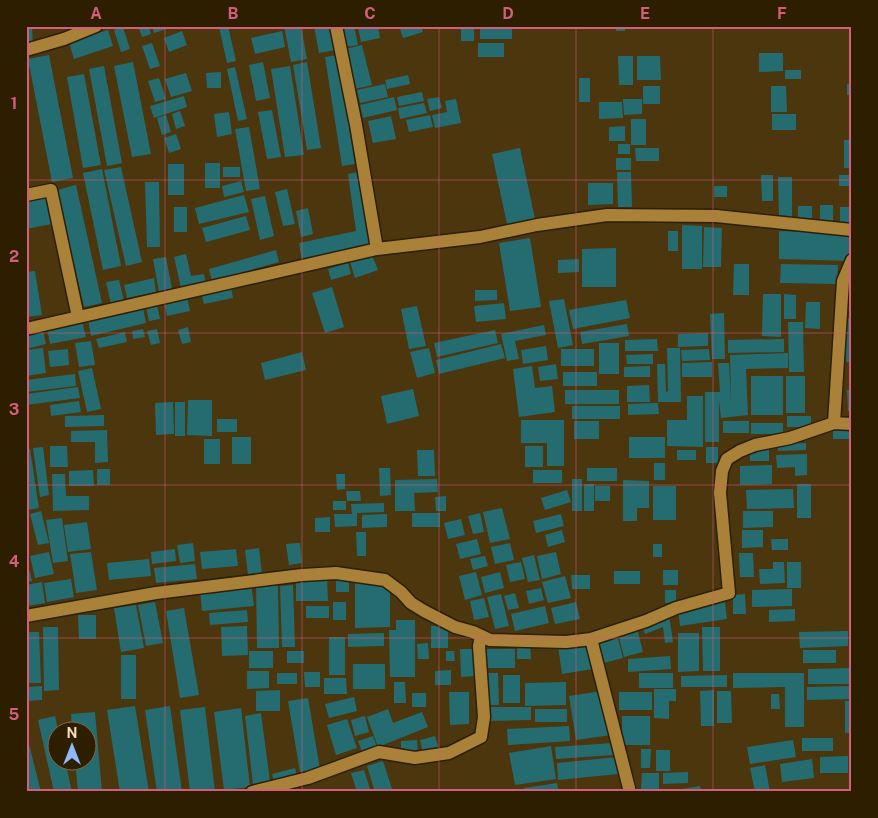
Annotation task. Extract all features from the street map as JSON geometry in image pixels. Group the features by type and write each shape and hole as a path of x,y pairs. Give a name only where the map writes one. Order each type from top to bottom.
{"street":[{"path":"26,50 64,39 96,26"},
{"path":"336,26 356,125 377,249"},
{"path":"26,195 51,190 78,317"},
{"path":"26,329 377,249 480,237 607,215 716,216 852,230"},
{"path":"834,423 843,281 852,260"},
{"path":"26,616 156,593 302,575 336,573 385,580 424,611 456,627 490,640 566,642 591,639 646,621 676,608 729,593 720,493 722,471 728,459 740,451 755,445 790,438 834,423 852,424"},
{"path":"252,792 308,778 379,752 415,758 449,753 481,737 484,717 479,646 481,636"},
{"path":"591,639 630,792"}],"building":[{"path":"26,26 32,26 33,48 26,48"},
{"path":"67,26 83,26 69,31"},
{"path":"138,26 149,26 151,34 142,37"},
{"path":"152,26 173,26 173,27 154,33"},
{"path":"228,26 236,61 227,63 219,27"},
{"path":"284,26 301,26 307,59 291,62"},
{"path":"314,26 330,26 336,50 319,53"},
{"path":"342,26 354,26 358,45 346,47"},
{"path":"378,26 380,38 361,42 358,27"},
{"path":"399,26 421,26 423,32 403,38"},
{"path":"461,26 474,26 474,41 461,41"},
{"path":"480,26 512,26 512,39 480,39"},
{"path":"616,26 625,26 625,31 616,31"},
{"path":"123,27 130,49 121,52 114,30"},
{"path":"108,30 113,46 74,59 69,42"},
{"path":"182,31 187,45 169,52 164,38"},
{"path":"282,31 285,47 255,54 251,38"},
{"path":"152,43 160,66 150,69 142,46"},
{"path":"478,43 504,43 504,57 478,57"},
{"path":"362,45 372,85 355,89 345,49"},
{"path":"759,53 783,53 783,71 759,72"},
{"path":"49,55 73,178 52,182 28,59"},
{"path":"338,55 355,164 342,166 325,57"},
{"path":"618,56 633,56 633,85 619,85"},
{"path":"637,56 660,56 661,80 637,80"},
{"path":"133,62 151,154 132,157 114,66"},
{"path":"263,62 270,98 256,101 249,65"},
{"path":"307,62 321,148 307,150 293,65"},
{"path":"104,66 122,163 107,166 89,69"},
{"path":"290,66 304,155 285,157 271,69"},
{"path":"235,67 247,119 238,121 227,69"},
{"path":"850,68 852,68 852,82 850,82"},
{"path":"785,70 801,70 801,79 785,79"},
{"path":"221,72 221,88 207,88 206,73"},
{"path":"186,73 192,91 171,97 165,79"},
{"path":"84,74 101,165 83,168 67,77"},
{"path":"408,75 410,84 387,89 385,80"},
{"path":"159,78 166,99 155,102 148,81"},
{"path":"579,78 590,78 590,102 579,102"},
{"path":"385,84 388,97 360,103 357,90"},
{"path":"847,84 852,84 852,95 847,95"},
{"path":"643,86 660,86 660,104 643,104"},
{"path":"771,86 786,86 787,112 771,112"},
{"path":"422,92 424,101 399,106 397,97"},
{"path":"184,96 187,107 154,118 150,106"},
{"path":"394,97 397,110 363,118 360,105"},
{"path":"439,97 442,108 430,111 427,99"},
{"path":"456,99 461,123 435,128 432,115 447,112 445,101"},
{"path":"623,99 642,99 642,114 624,115"},
{"path":"599,102 622,102 623,118 599,119"},
{"path":"424,103 427,113 400,119 398,108"},
{"path":"272,110 281,157 267,159 258,112"},
{"path":"180,111 185,126 176,129 172,114"},
{"path":"229,112 232,134 217,137 214,114"},
{"path":"772,114 796,114 796,130 772,130"},
{"path":"166,115 171,132 162,135 157,118"},
{"path":"430,115 433,127 409,132 406,120"},
{"path":"391,116 396,139 373,143 368,121"},
{"path":"631,119 646,119 646,145 631,145"},
{"path":"625,126 625,141 609,141 609,127"},
{"path":"249,127 260,189 246,191 235,129"},
{"path":"176,134 181,149 169,153 164,138"},
{"path":"844,140 852,140 852,168 844,168"},
{"path":"618,144 630,144 630,154 618,154"},
{"path":"520,148 535,219 507,224 492,154"},
{"path":"635,148 659,148 659,161 636,161"},
{"path":"616,158 631,158 631,170 616,170"},
{"path":"205,163 220,163 220,188 205,188"},
{"path":"168,164 184,164 184,195 168,195"},
{"path":"121,167 142,262 126,266 104,170"},
{"path":"223,167 240,167 240,177 223,177"},
{"path":"102,169 121,266 103,270 83,173"},
{"path":"362,171 373,246 302,261 299,243 356,231 348,174"},
{"path":"617,172 631,172 632,207 618,207"},
{"path":"761,175 773,175 773,201 762,201"},
{"path":"839,175 852,175 852,186 839,186"},
{"path":"778,177 792,177 792,217 779,217"},
{"path":"241,181 244,192 224,197 222,186"},
{"path":"145,182 159,182 160,247 147,247"},
{"path":"588,183 613,183 613,204 588,205"},
{"path":"76,185 102,303 84,307 57,190"},
{"path":"714,186 727,186 727,197 714,197"},
{"path":"287,189 295,224 283,226 275,192"},
{"path":"244,195 249,212 199,224 195,208"},
{"path":"47,196 52,224 26,229 26,200"},
{"path":"265,196 274,236 260,240 251,199"},
{"path":"820,205 833,205 833,221 820,222"},
{"path":"798,206 812,206 812,218 798,218"},
{"path":"174,207 187,207 187,232 174,232"},
{"path":"840,207 852,207 852,223 840,223"},
{"path":"308,208 313,234 301,237 296,211"},
{"path":"246,216 250,230 206,242 202,228"},
{"path":"682,225 702,226 702,269 682,269"},
{"path":"704,227 722,228 721,267 703,267"},
{"path":"668,231 678,231 678,251 668,251"},
{"path":"779,231 850,233 850,261 779,259"},
{"path":"530,238 541,307 510,311 499,243"},
{"path":"616,248 616,287 582,287 582,249"},
{"path":"276,250 279,262 212,281 209,269"},
{"path":"186,254 191,276 204,274 206,283 181,288 174,257"},
{"path":"372,255 378,270 355,278 350,262"},
{"path":"166,257 172,289 159,292 153,259"},
{"path":"579,259 579,272 558,273 558,260"},
{"path":"348,263 351,274 331,280 328,269"},
{"path":"734,264 749,264 749,295 733,295"},
{"path":"781,264 838,265 837,284 780,283"},
{"path":"35,271 42,315 26,317 26,272"},
{"path":"852,275 852,310 848,310 848,285"},
{"path":"154,278 156,292 127,298 124,285"},
{"path":"119,280 124,301 111,304 106,282"},
{"path":"231,287 233,298 204,304 201,293"},
{"path":"332,287 344,327 325,333 312,293"},
{"path":"475,290 497,290 497,300 475,301"},
{"path":"763,294 781,294 781,337 762,336"},
{"path":"784,294 796,295 796,319 784,319"},
{"path":"187,297 190,311 167,316 164,302"},
{"path":"564,299 573,345 558,348 549,301"},
{"path":"626,300 630,318 573,329 569,310"},
{"path":"806,302 820,302 820,329 805,328"},
{"path":"504,303 506,319 476,322 474,306"},
{"path":"157,305 160,319 149,321 146,307"},
{"path":"417,306 426,346 409,349 401,309"},
{"path":"143,308 146,323 91,336 88,320"},
{"path":"724,313 725,359 712,359 710,314"},
{"path":"845,318 852,318 852,362 846,362"},
{"path":"82,321 86,337 50,344 47,328"},
{"path":"788,322 803,322 804,372 789,372"},
{"path":"627,324 629,336 582,344 580,332"},
{"path":"544,325 546,335 515,341 519,359 507,361 501,334"},
{"path":"188,327 191,342 182,344 178,330"},
{"path":"143,329 145,337 133,339 132,331"},
{"path":"157,329 160,343 151,345 147,331"},
{"path":"43,330 46,344 26,349 26,333"},
{"path":"495,330 498,343 437,357 434,343"},
{"path":"125,332 127,342 99,348 96,339"},
{"path":"708,333 708,346 678,347 678,334"},
{"path":"657,339 658,351 625,351 625,340"},
{"path":"784,339 784,352 728,353 728,340"},
{"path":"91,341 95,365 79,367 75,343"},
{"path":"599,343 619,343 619,374 599,374"},
{"path":"501,344 505,358 439,374 436,360"},
{"path":"546,346 548,360 523,364 521,350"},
{"path":"43,348 46,373 26,376 26,350"},
{"path":"429,348 435,373 417,378 410,352"},
{"path":"667,348 680,348 681,402 658,402 657,364 665,364 666,392 668,391"},
{"path":"68,349 69,365 50,367 48,351"},
{"path":"561,349 594,349 594,366 561,366"},
{"path":"709,349 710,360 682,361 681,350"},
{"path":"302,352 306,370 265,380 261,363"},
{"path":"788,353 788,368 746,369 748,415 721,418 719,400 719,442 705,442 705,392 720,392 718,363 729,363 731,404 730,355"},
{"path":"653,354 653,364 627,364 626,355"},
{"path":"712,362 712,377 682,377 682,363"},
{"path":"556,364 558,379 540,381 538,367"},
{"path":"532,366 535,388 552,386 555,412 519,417 513,369"},
{"path":"650,366 650,377 624,377 624,367"},
{"path":"92,368 101,409 87,412 78,371"},
{"path":"563,372 597,372 597,386 563,386"},
{"path":"75,374 76,386 26,392 26,380"},
{"path":"751,376 783,376 783,415 751,415"},
{"path":"786,376 805,376 805,413 786,413"},
{"path":"649,385 650,402 627,402 627,386"},
{"path":"78,387 80,398 26,405 26,394"},
{"path":"413,389 419,416 387,424 381,396"},
{"path":"565,390 619,390 619,404 565,404"},
{"path":"847,390 852,390 852,411 848,411"},
{"path":"687,396 703,396 703,447 667,446 667,420 687,420"},
{"path":"188,400 212,400 212,436 187,435"},
{"path":"79,401 81,412 51,416 50,405"},
{"path":"173,402 174,434 156,435 155,403"},
{"path":"175,402 185,402 185,436 175,436"},
{"path":"658,403 659,414 628,415 628,404"},
{"path":"572,406 620,406 620,419 572,419"},
{"path":"104,415 104,426 65,427 65,416"},
{"path":"787,416 811,416 811,427 787,427"},
{"path":"217,419 237,419 237,432 217,432"},
{"path":"521,420 564,420 564,466 547,466 547,443 521,443"},
{"path":"574,421 599,421 599,439 574,439"},
{"path":"723,421 749,421 749,433 723,433"},
{"path":"751,423 783,423 783,434 751,434"},
{"path":"851,426 851,439 833,439 833,427"},
{"path":"107,430 108,462 95,463 95,442 71,442 71,431"},
{"path":"232,437 251,437 251,464 232,464"},
{"path":"629,437 665,437 665,458 629,458"},
{"path":"204,439 220,439 220,464 204,464"},
{"path":"806,443 806,450 778,451 778,444"},
{"path":"50,446 67,446 68,467 50,467"},
{"path":"525,446 543,446 543,467 525,467"},
{"path":"43,447 49,495 40,497 33,448"},
{"path":"706,447 718,447 718,463 706,463"},
{"path":"769,448 769,461 750,461 750,449"},
{"path":"30,449 39,508 28,510 26,496 26,450"},
{"path":"417,450 434,450 435,476 418,476"},
{"path":"677,450 696,450 696,460 677,460"},
{"path":"807,454 807,475 795,476 795,467 777,468 776,455"},
{"path":"654,463 665,463 665,480 654,480"},
{"path":"772,465 772,484 740,485 740,466"},
{"path":"379,468 390,468 391,495 380,496"},
{"path":"587,468 617,468 617,481 587,481"},
{"path":"97,469 110,469 110,485 97,485"},
{"path":"93,470 94,486 69,486 69,471"},
{"path":"533,470 562,470 562,483 533,483"},
{"path":"52,474 65,474 66,496 89,496 89,510 53,511"},
{"path":"336,474 345,474 345,489 337,490"},
{"path":"437,479 438,492 414,493 415,511 395,511 395,480"},
{"path":"572,479 582,479 582,511 572,511"},
{"path":"623,480 649,481 649,508 637,508 637,521 623,521"},
{"path":"584,484 594,484 594,511 584,511"},
{"path":"797,484 811,484 811,518 797,518"},
{"path":"595,486 610,486 610,501 595,501"},
{"path":"653,486 676,486 676,520 653,520"},
{"path":"793,489 794,508 747,509 746,490"},
{"path":"567,490 571,502 545,510 541,498"},
{"path":"346,491 360,491 361,501 347,501"},
{"path":"446,496 446,511 436,511 435,497"},
{"path":"333,501 346,501 346,510 333,510"},
{"path":"384,503 384,512 357,513 357,526 335,527 334,514 352,514 351,504"},
{"path":"502,508 510,539 490,543 483,512"},
{"path":"41,511 49,543 38,545 30,514"},
{"path":"743,511 773,511 773,527 743,528"},
{"path":"412,513 440,513 440,527 412,527"},
{"path":"480,513 484,532 473,534 468,516"},
{"path":"387,514 387,527 362,528 362,515"},
{"path":"561,514 564,526 536,533 533,521"},
{"path":"330,517 330,532 315,532 315,518"},
{"path":"62,518 68,561 53,563 46,520"},
{"path":"461,519 465,535 448,539 444,523"},
{"path":"87,522 91,549 68,552 64,525"},
{"path":"562,530 565,542 548,547 545,535"},
{"path":"742,530 763,530 763,547 742,548"},
{"path":"356,532 366,532 366,556 357,556"},
{"path":"477,539 481,554 460,559 456,544"},
{"path":"771,539 788,539 788,550 772,550"},
{"path":"193,543 195,561 180,563 177,545"},
{"path":"300,543 302,563 289,565 286,544"},
{"path":"510,543 514,560 495,564 491,547"},
{"path":"653,544 662,544 662,557 653,557"},
{"path":"259,548 262,574 248,575 245,550"},
{"path":"175,549 176,561 152,564 151,552"},
{"path":"236,549 238,566 202,569 200,552"},
{"path":"49,552 54,574 35,578 30,556"},
{"path":"91,552 97,590 76,593 70,554"},
{"path":"556,552 561,574 542,579 537,556"},
{"path":"739,553 753,553 754,577 740,577"},
{"path":"534,555 540,580 528,582 522,558"},
{"path":"26,556 32,581 26,582"},
{"path":"485,556 488,566 473,570 470,559"},
{"path":"149,559 151,576 109,580 107,563"},
{"path":"521,562 525,579 510,582 506,565"},
{"path":"773,562 784,562 785,583 760,584 759,569 773,569"},
{"path":"787,562 801,562 801,588 787,588"},
{"path":"195,564 197,579 156,583 154,568"},
{"path":"663,570 678,570 678,585 663,585"},
{"path":"614,571 640,571 640,584 614,584"},
{"path":"476,572 482,595 465,600 459,576"},
{"path":"500,572 504,588 485,593 481,577"},
{"path":"571,575 590,575 590,589 572,589"},
{"path":"296,576 327,576 328,601 296,601"},
{"path":"565,576 571,598 548,603 542,582"},
{"path":"349,577 349,592 336,592 336,578"},
{"path":"355,577 390,586 390,627 355,628"},
{"path":"71,579 74,597 47,602 44,583"},
{"path":"42,582 45,603 26,606 26,585"},
{"path":"251,584 254,606 202,611 200,590"},
{"path":"256,585 278,585 279,648 257,648"},
{"path":"293,585 295,647 282,647 280,586"},
{"path":"541,588 544,600 529,604 526,591"},
{"path":"792,589 792,606 752,607 752,590"},
{"path":"665,590 676,590 676,603 665,603"},
{"path":"515,593 519,608 508,610 504,596"},
{"path":"501,594 509,626 495,629 487,597"},
{"path":"745,594 746,614 733,614 733,595"},
{"path":"484,598 489,617 474,620 470,601"},
{"path":"155,602 163,643 146,646 138,605"},
{"path":"333,602 346,602 346,620 333,620"},
{"path":"576,602 580,619 555,624 551,608"},
{"path":"725,602 727,619 680,626 678,610"},
{"path":"136,605 144,648 121,652 114,608"},
{"path":"306,606 329,606 329,618 306,618"},
{"path":"545,606 549,623 515,631 511,614"},
{"path":"184,608 199,695 180,698 166,611"},
{"path":"795,609 795,621 769,622 769,610"},
{"path":"247,610 248,622 210,625 209,613"},
{"path":"669,614 673,642 665,643 663,627 645,634 642,625"},
{"path":"78,615 96,615 96,639 79,639"},
{"path":"396,620 415,620 415,677 390,677 389,630 396,630"},
{"path":"247,626 248,655 222,656 221,627"},
{"path":"431,626 448,626 448,648 431,648"},
{"path":"43,627 58,627 59,690 44,691"},
{"path":"702,627 720,627 720,671 703,671"},
{"path":"637,628 643,652 624,657 618,633"},
{"path":"848,631 848,646 800,648 799,632"},
{"path":"27,632 39,632 41,683 28,683"},
{"path":"384,633 384,646 348,647 348,634"},
{"path":"678,633 699,633 699,671 678,672"},
{"path":"617,635 623,658 600,664 594,641"},
{"path":"329,637 345,637 345,675 329,675"},
{"path":"589,642 593,669 562,674 558,646"},
{"path":"428,643 429,659 418,659 417,644"},
{"path":"530,643 531,659 517,659 517,644"},
{"path":"460,649 473,649 474,676 461,677"},
{"path":"483,649 515,649 515,668 483,668"},
{"path":"803,650 836,650 836,663 803,663"},
{"path":"249,651 273,651 273,668 249,668"},
{"path":"287,651 304,651 304,663 287,663"},
{"path":"446,651 454,651 455,661 446,661"},
{"path":"121,655 136,655 136,699 121,699"},
{"path":"670,656 671,669 628,672 628,659"},
{"path":"353,664 385,664 385,689 353,689"},
{"path":"851,668 852,684 808,684 808,669"},
{"path":"451,670 451,685 435,685 435,671"},
{"path":"247,671 269,671 269,688 247,689"},
{"path":"304,672 320,672 320,687 305,687"},
{"path":"277,673 297,673 297,684 277,684"},
{"path":"486,673 498,673 499,705 486,705"},
{"path":"639,673 673,673 673,688 639,688"},
{"path":"733,673 804,673 804,727 785,727 785,687 733,688"},
{"path":"503,675 520,675 520,703 503,703"},
{"path":"727,675 727,687 681,687 681,676"},
{"path":"324,678 346,678 347,694 324,694"},
{"path":"394,682 405,682 406,703 394,703"},
{"path":"566,682 566,705 525,706 525,683"},
{"path":"42,686 42,700 26,701 26,687"},
{"path":"852,686 852,699 807,700 807,687"},
{"path":"654,689 676,689 676,701 669,701 669,719 654,718"},
{"path":"280,690 280,711 256,711 256,691"},
{"path":"714,690 714,726 701,726 700,691"},
{"path":"602,691 611,735 576,740 569,696"},
{"path":"717,691 731,691 732,723 717,723"},
{"path":"449,692 469,692 469,724 450,725"},
{"path":"619,692 652,692 652,710 619,710"},
{"path":"412,693 426,693 426,707 412,707"},
{"path":"771,694 779,694 780,709 771,709"},
{"path":"354,697 357,711 329,718 325,704"},
{"path":"308,698 320,769 300,772 288,701"},
{"path":"845,701 852,701 852,733 845,733"},
{"path":"135,706 149,792 120,792 107,710"},
{"path":"170,706 182,792 157,792 145,710"},
{"path":"205,707 215,792 190,792 180,710"},
{"path":"489,707 531,707 531,720 489,721"},
{"path":"241,708 250,787 224,790 214,712"},
{"path":"388,709 393,723 422,712 428,727 378,747 367,717"},
{"path":"535,709 567,709 567,722 535,722"},
{"path":"95,712 96,720 71,720 71,714"},
{"path":"261,713 270,782 253,784 245,716"},
{"path":"55,716 56,720 48,720 48,765 38,720"},
{"path":"365,716 369,732 355,736 351,720"},
{"path":"622,716 650,716 650,745 622,745"},
{"path":"347,719 357,748 336,755 327,725"},
{"path":"569,726 570,741 508,745 507,729"},
{"path":"27,736 41,792 26,792"},
{"path":"373,736 377,747 362,752 358,741"},
{"path":"435,736 439,749 423,753 420,740"},
{"path":"802,738 833,738 833,751 802,751"},
{"path":"417,740 418,754 401,754 401,741"},
{"path":"793,740 796,757 750,764 747,747"},
{"path":"613,743 614,755 556,759 555,747"},
{"path":"98,746 102,792 78,792 76,770 98,770"},
{"path":"551,746 556,779 515,785 509,753"},
{"path":"641,749 651,749 650,768 641,768"},
{"path":"656,750 670,750 670,771 656,771"},
{"path":"848,756 848,773 820,773 820,757"},
{"path":"617,757 618,774 558,780 557,763"},
{"path":"812,759 814,778 782,782 780,764"},
{"path":"383,761 393,792 375,792 367,766"},
{"path":"765,765 770,792 755,792 750,768"},
{"path":"295,768 298,778 275,785 272,774"},
{"path":"49,770 67,770 72,792 54,792"},
{"path":"364,770 371,792 357,792 351,773"},
{"path":"688,772 688,783 663,784 663,773"},
{"path":"642,773 659,773 659,790 641,790"},
{"path":"557,783 559,792 524,792 524,788"},
{"path":"296,785 298,792 272,792"},
{"path":"700,786 701,792 670,792 670,791"}]}
